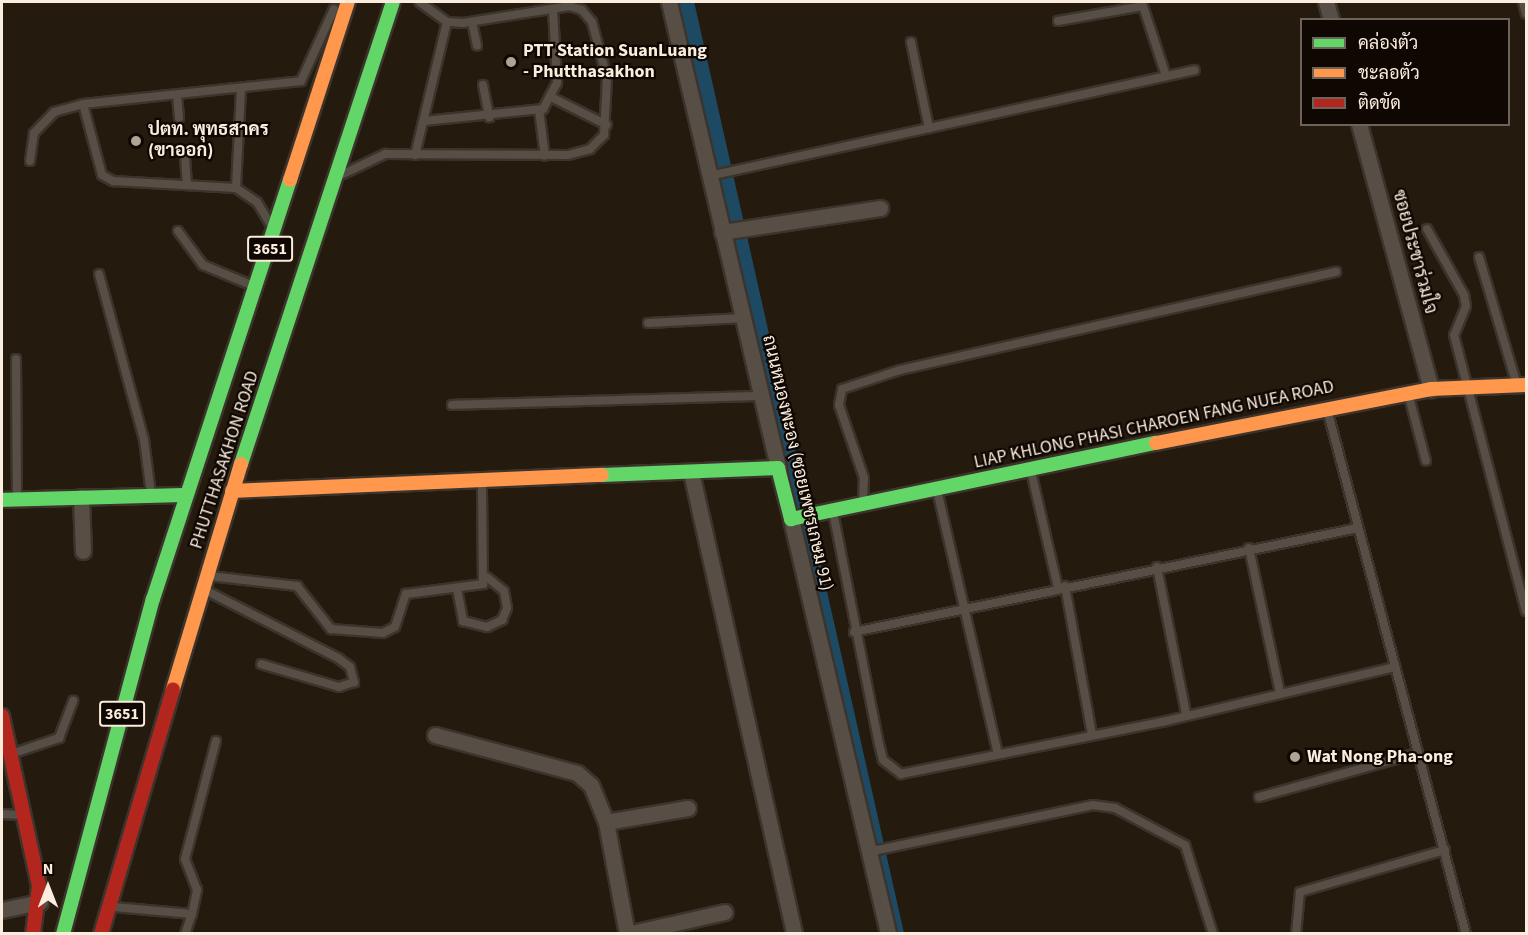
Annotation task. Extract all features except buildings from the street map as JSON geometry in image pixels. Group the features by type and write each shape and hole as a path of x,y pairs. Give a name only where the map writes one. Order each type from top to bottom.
{"main road":[{"name":"PHUTTHASAKHON ROAD","path":"63,933 186,495 258,288 348,2"},
{"name":"PHUTTHASAKHON ROAD","path":"101,933 232,491 393,2"},
{"name":"LIAP KHLONG PHASI CHAROEN FANG NUEA ROAD","path":"791,519 1327,407 1431,389 1522,385"},
{"path":"232,491 778,468"},
{"name":"ถนนหนองพะอง (ซอยเพชรเกษม 91)","path":"778,468 791,519"},
{"path":"2,500 17,497 186,495"},
{"path":"2,716 40,902 33,933"}],"street":[{"name":"ถนนหนองพะอง (ซอยเพชรเกษม 91)","path":"669,2 778,468"},
{"path":"1326,2 1330,18"},
{"name":"ซอยประชาร่วมใจ","path":"1360,126 1431,389"},
{"path":"722,231 880,208"},
{"path":"691,472 794,933"},
{"path":"81,497 83,551"},
{"name":"ถนนหนองพะอง (ซอยเพชรเกษม 91)","path":"791,519 867,853 888,933"},
{"path":"435,735 577,773 591,785 606,822 627,933 725,912"},
{"path":"606,822 688,808"},
{"path":"2,910 40,902"}],"lane":[{"path":"30,161 34,133 54,112 83,104 241,90 302,81 338,2"},
{"path":"336,177 386,154 545,156 590,148 607,125 607,78 592,22 582,10 553,9 472,22 447,22 418,2"},
{"path":"1523,2 1527,14"},
{"path":"1059,21 1143,6 1166,76"},
{"path":"424,121 489,117 539,110 553,98 553,9"},
{"path":"415,154 447,22"},
{"path":"472,22 477,45"},
{"path":"911,42 929,128"},
{"path":"709,176 1195,70"},
{"path":"483,85 489,117"},
{"path":"236,188 241,90"},
{"path":"177,96 180,118"},
{"path":"553,98 607,125"},
{"path":"83,104 102,175 113,181 188,183 236,188 257,202 275,233"},
{"path":"539,110 545,156"},
{"path":"185,158 188,183"},
{"path":"1427,229 1464,295 1466,306 1454,335 1527,611"},
{"path":"178,231 203,265 258,288"},
{"path":"1479,257 1522,385"},
{"path":"863,504 864,478 839,405 842,389 900,370 1336,273"},
{"path":"99,274 144,440 151,496"},
{"path":"648,323 744,318"},
{"path":"16,359 17,497"},
{"path":"1408,393 1426,461"},
{"path":"452,405 761,396"},
{"path":"1327,407 1395,668 1446,850 1466,933"},
{"path":"1030,470 1061,587 1092,734"},
{"path":"205,583 297,586 331,629 352,633 395,627 406,594 477,588 487,577 482,482"},
{"path":"936,489 961,608 998,754"},
{"path":"833,510 854,632 879,744 891,768 901,774 1395,668"},
{"path":"854,632 1249,548 1358,528"},
{"path":"1249,548 1280,692"},
{"path":"1157,567 1186,714"},
{"path":"457,590 463,621 487,627 501,620 507,608 504,591 487,577"},
{"path":"205,583 338,658 350,668 354,682 339,687 261,664"},
{"path":"9,755 59,738 73,701"},
{"path":"185,933 197,890 185,859 216,741"},
{"path":"1258,797 1418,753"},
{"path":"867,853 1093,805 1115,808 1185,845 1213,933"},
{"path":"2,814 24,815"},
{"path":"1296,933 1300,892 1446,850"},
{"path":"109,906 192,914"}],"waterway":[{"path":"686,2 896,934"}],"traffic: fast":[{"path":"241,464 393,2"},
{"path":"63,934 153,599 290,180"},
{"path":"602,475 778,468 791,519 1156,443"},
{"path":"2,500 186,495"}],"traffic: slow":[{"path":"290,180 348,2"},
{"path":"1156,443 1431,389 1526,385"},
{"path":"173,689 241,464"},
{"path":"232,491 602,475"}],"traffic: jam":[{"path":"101,934 173,689"},
{"path":"2,716 39,886 33,934"}],"place":[{"name":"PTT Station SuanLuang - Phutthasakhon","path":"511,62"},
{"name":"ปตท. พุทธสาคร (ขาออก)","path":"136,141"},
{"name":"Wat Nong Pha-ong","path":"1295,757"}]}
